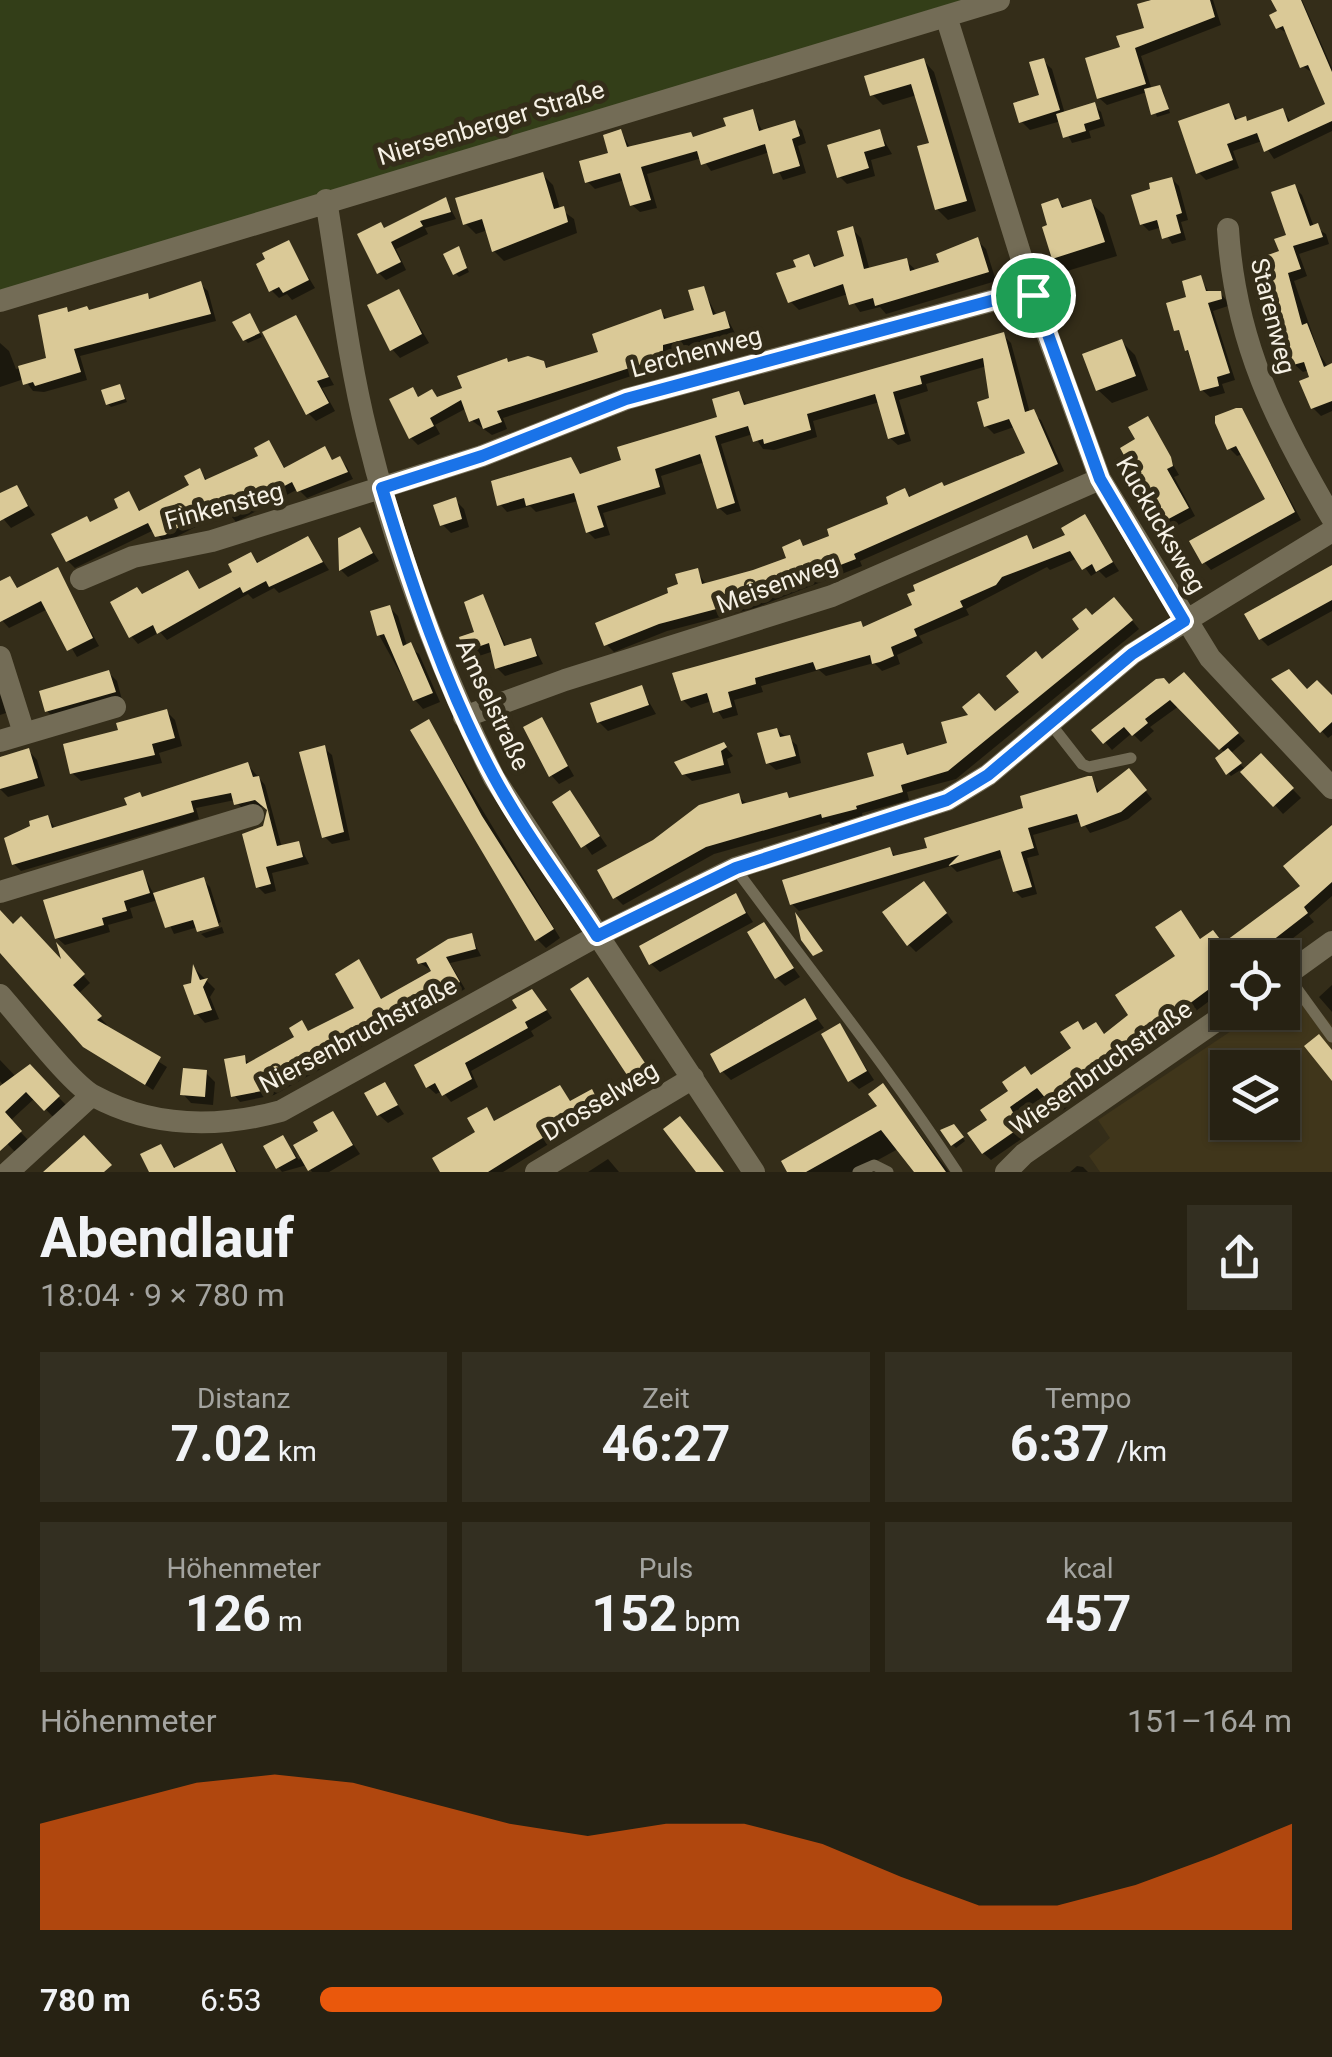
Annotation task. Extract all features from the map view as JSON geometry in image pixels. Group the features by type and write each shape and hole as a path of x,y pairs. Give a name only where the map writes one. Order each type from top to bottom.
{"street":[{"name":"Niersenberger Straße","path":"0,301 998,0"},
{"name":"Kuckucksweg","path":"946,16 1032,290 1100,479 1210,658 1332,788"},
{"name":"Amselstraße","path":"326,200 366,432 422,618 464,717 494,778 754,1172"},
{"name":"Starenweg","path":"1228,229 1231,281 1256,377 1332,518"},
{"name":"Lerchenweg","path":"382,488 482,456 626,399 1032,290"},
{"name":"Meisenweg","path":"464,717 565,680 832,596 1100,479"},
{"name":"Finkensteg","path":"80,578 132,557 212,541 382,488"},
{"name":"Niersenbruchstraße","path":"92,1096 192,1124 238,1123 281,1111 597,936 736,868 947,800 988,775 1132,654 1332,530"},
{"path":"0,656 24,734"},
{"path":"0,741 115,707"},
{"path":"0,892 253,815"},
{"path":"1300,965 1332,942"},
{"path":"0,995 92,1096 8,1172"},
{"name":"Wiesenbruchstraße","path":"1006,1172 1024,1154 1210,1026"},
{"name":"Drosselweg","path":"536,1172 693,1078"}],"lane":[{"path":"1050,723 1082,764 1089,767 1131,758"},
{"path":"736,868 838,1007 885,1062 957,1172"},
{"path":"1300,995 1332,1037"},
{"path":"858,1172 874,1164 888,1172"}],"shaded area":[{"path":"1300,989 1332,1025 1332,1172 1100,1172 1089,1156 1110,1138 1098,1120 1233,1030 1300,1030"}],"green space":[{"path":"0,0 993,0 0,298"}],"building":[{"path":"1151,0 1210,0 1215,17 1135,48 1146,84 1097,99 1085,58 1120,47 1116,36 1144,28 1137,4"},
{"path":"1271,0 1301,0 1332,72 1332,121 1264,152 1257,133 1227,144 1233,160 1196,174 1178,121 1229,103 1235,120 1246,116 1247,121 1283,108 1288,122 1325,104 1308,65 1300,68 1283,26 1276,29 1269,15 1277,11"},
{"path":"924,58 967,201 935,210 917,146 929,143 911,84 870,96 864,76"},
{"path":"1044,58 1060,110 1019,123 1013,103 1039,95 1029,62"},
{"path":"1160,85 1169,109 1151,115 1144,89"},
{"path":"1095,102 1100,119 1084,124 1086,131 1063,138 1056,114"},
{"path":"753,109 759,131 795,120 800,136 792,139 800,166 773,174 765,144 701,165 697,151 641,167 651,200 630,206 620,173 585,183 579,161 608,153 603,135 621,129 627,147 691,132 693,137 726,126 723,118"},
{"path":"880,129 885,146 864,152 869,168 837,178 827,145"},
{"path":"543,172 554,209 564,206 568,222 492,252 482,219 463,225 455,198"},
{"path":"1172,177 1182,213 1176,215 1181,233 1162,239 1157,220 1140,225 1131,195 1150,189 1149,183"},
{"path":"1295,184 1310,226 1318,223 1323,237 1293,246 1301,269 1288,273 1302,325 1307,323 1324,367 1332,363 1332,401 1311,409 1299,381 1309,377 1304,362 1293,365 1290,358 1285,360 1259,258 1279,251 1274,239 1286,235 1271,192"},
{"path":"446,197 451,212 420,221 423,226 391,242 401,262 377,274 357,234 381,222 384,228"},
{"path":"1058,198 1062,208 1091,199 1105,242 1052,259 1042,227 1047,225 1041,204"},
{"path":"853,226 864,269 907,258 910,271 939,262 936,254 978,237 989,272 875,306 873,298 849,305 843,284 788,303 776,273 796,267 793,260 809,254 814,267 844,256 837,231"},
{"path":"289,240 309,280 283,293 279,287 269,292 256,264 265,259 262,253"},
{"path":"459,246 467,268 453,275 443,254"},
{"path":"1201,275 1206,291 1221,291 1222,299 1208,303 1230,373 1217,377 1219,386 1200,391 1188,350 1185,351 1179,330 1174,331 1166,303 1186,297 1182,281"},
{"path":"201,281 211,314 74,349 81,372 35,386 33,382 23,385 18,366 46,358 38,315 67,307 68,312 87,306 89,310 148,293 149,299"},
{"path":"704,286 713,315 725,311 730,328 663,345 663,353 651,361 497,411 502,422 483,429 479,418 469,422 461,400 430,418 434,426 409,439 389,399 413,387 418,397 432,389 437,397 462,388 457,376 507,358 508,362 528,356 544,361 546,368 598,352 592,334 661,309 664,319 694,310 688,290"},
{"path":"399,289 422,334 390,351 367,305"},
{"path":"250,313 260,333 243,341 232,322"},
{"path":"296,315 329,377 317,381 329,403 306,415 262,332"},
{"path":"1004,332 1025,412 1034,409 1058,464 854,554 856,559 747,601 659,624 604,646 595,623 668,593 667,588 678,584 675,574 698,568 702,584 753,570 786,558 782,547 800,539 803,546 829,536 827,529 888,504 886,497 905,488 909,497 1025,453 1009,419 984,427 977,402 989,398 983,358 920,376 922,384 893,392 905,434 888,439 875,394 807,414 811,430 764,444 763,439 753,442 748,426 715,436 735,503 717,509 700,454 655,469 660,487 597,506 604,527 586,533 574,493 526,506 524,498 497,506 491,481 571,457 580,474 621,460 617,447 717,417 712,399 739,391 744,405"},
{"path":"1122,339 1136,376 1096,391 1082,354"},
{"path":"120,384 125,399 106,405 101,390"},
{"path":"1242,408 1295,512 1202,564 1189,541 1265,499 1236,446 1227,450 1215,423 1215,416"},
{"path":"1148,416 1171,457 1173,466 1167,469 1189,508 1161,523 1120,448 1135,439 1128,427"},
{"path":"269,440 284,468 325,446 332,460 340,456 348,472 297,492 292,482 227,516 221,504 165,535 155,537 148,523 66,562 51,534 87,516 90,522 118,508 114,499 129,491 139,511 189,485 184,476 200,468 205,480 258,456 254,448"},
{"path":"17,485 28,506 0,521 0,493"},
{"path":"456,497 462,519 440,526 433,505"},
{"path":"1085,514 1113,562 1096,572 1092,564 1082,570 1070,551 1002,577 996,585 960,601 963,607 914,629 917,636 891,647 894,656 880,662 872,664 870,655 816,670 813,662 755,678 756,684 728,692 732,707 713,713 707,693 681,701 672,673 861,621 863,627 912,605 907,594 915,591 913,585 1027,535 1033,549 1065,535 1061,528"},
{"path":"360,527 373,553 339,571 338,538"},
{"path":"308,536 323,562 269,587 266,581 243,593 240,587 157,634 153,625 129,638 110,602 137,587 142,594 188,570 199,589 232,572 228,564 251,552 257,563"},
{"path":"1332,565 1332,600 1259,640 1244,614"},
{"path":"58,567 93,638 67,651 41,601 0,622 0,581 10,576 17,588"},
{"path":"483,594 504,646 531,638 537,656 495,669 489,643 463,652 459,637 474,632 464,602"},
{"path":"1114,597 1133,620 948,771 901,785 903,792 856,806 857,809 822,818 821,814 706,847 613,899 597,870 653,840 699,805 739,793 742,804 787,792 789,798 874,776 867,753 903,743 907,755 947,743 941,722 968,715 962,707 979,693 995,711 1019,692 1006,676 1036,651 1042,659 1079,629 1072,619 1086,608 1092,615"},
{"path":"390,605 403,646 411,642 433,693 413,701 384,634 377,636 370,611"},
{"path":"1289,669 1307,689 1317,680 1332,695 1332,722 1320,733 1271,679"},
{"path":"109,670 116,692 45,712 39,691"},
{"path":"1184,672 1239,733 1219,750 1170,700 1145,719 1148,723 1132,736 1124,727 1103,744 1091,730 1156,679 1164,678 1169,684"},
{"path":"642,685 649,705 597,723 590,703"},
{"path":"167,709 175,738 152,744 155,755 70,774 63,744 118,730 116,723"},
{"path":"542,717 568,766 549,777 523,727"},
{"path":"429,719 482,816 554,929 535,941 410,730"},
{"path":"777,728 780,737 790,735 796,756 766,764 757,733"},
{"path":"724,742 724,765 682,775 674,762"},
{"path":"325,745 344,832 322,838 299,752"},
{"path":"29,748 38,778 0,789 0,757"},
{"path":"1228,748 1242,763 1226,775 1215,758"},
{"path":"1261,753 1294,788 1273,807 1240,772"},
{"path":"248,762 253,777 259,776 277,846 299,841 303,857 266,867 271,884 256,888 242,834 263,826 267,810 255,800 234,805 231,793 191,801 194,812 12,865 4,838 30,826 29,821 48,815 52,828 127,805 124,798 140,792 142,797"},
{"path":"1129,768 1147,790 1121,812 1081,827 1077,814 1028,828 1034,848 1021,852 1032,887 1013,892 1000,850 948,866 959,855 790,905 782,880 890,847 893,856 927,848 924,838 1023,808 1020,796 1088,776 1092,776 1097,793"},
{"path":"570,790 600,836 581,848 552,802"},
{"path":"1332,825 1332,882 1304,907 1308,913 1273,940 1227,940 1300,886 1283,866"},
{"path":"143,870 150,893 124,901 127,911 102,918 104,925 55,939 43,900"},
{"path":"204,877 219,926 197,932 193,920 165,928 153,893"},
{"path":"924,881 947,913 907,946 882,912"},
{"path":"736,893 746,913 649,965 639,946"},
{"path":"0,910 13,924 21,916 61,959 56,942 85,974 73,985 102,1016 97,1020 161,1057 145,1085 83,1047 0,953"},
{"path":"1181,910 1200,939 1213,930 1221,940 1210,940 1210,988 1052,1106 1037,1088 1010,1107 1021,1127 982,1154 967,1133 987,1120 980,1110 1008,1091 1002,1082 1025,1066 1031,1075 1071,1048 1060,1032 1078,1021 1083,1030 1096,1022 1104,1034 1128,1015 1115,995 1175,956 1155,927"},
{"path":"795,912 823,951 813,956 801,940"},
{"path":"764,922 794,968 775,979 747,932"},
{"path":"472,933 476,949 446,957 460,982 297,1075 267,1090 231,1097 224,1059 245,1055 246,1064 294,1037 289,1028 302,1020 308,1031 354,1008 335,974 359,959 381,999 431,971 426,962 418,964 416,959 448,939"},
{"path":"193,964 200,980 208,978 203,987 212,1010 194,1015 183,985 191,983"},
{"path":"588,977 649,1069 631,1081 570,989"},
{"path":"532,989 547,1010 525,1022 528,1028 465,1063 472,1079 442,1096 435,1083 426,1088 414,1065 517,1008 512,1000"},
{"path":"805,998 817,1019 720,1073 710,1054"},
{"path":"840,1023 867,1071 848,1082 821,1034"},
{"path":"1319,1034 1332,1050 1332,1081 1304,1046"},
{"path":"30,1064 60,1096 44,1111 26,1092 5,1112 22,1131 0,1151 0,1086"},
{"path":"183,1068 207,1070 205,1097 180,1095"},
{"path":"385,1082 398,1105 377,1116 364,1093"},
{"path":"883,1083 946,1172 914,1172 881,1130 806,1172 787,1172 781,1161 877,1106 868,1094"},
{"path":"560,1085 570,1101 592,1089 599,1103 488,1172 440,1172 432,1158 475,1132 467,1118 487,1107 494,1121"},
{"path":"333,1111 353,1145 308,1171 293,1145 318,1131 313,1122"},
{"path":"680,1116 724,1172 696,1172 663,1129"},
{"path":"954,1124 964,1137 951,1146 940,1130"},
{"path":"84,1135 112,1165 104,1172 43,1172"},
{"path":"283,1135 296,1158 276,1169 263,1146"},
{"path":"222,1143 236,1172 149,1172 140,1154 161,1144 174,1168"}],"route":[{"path":"1032,290 1033,295 1100,479 1184,621 1132,654 988,775 947,800 736,868 597,936 494,778 464,717 422,618 382,488 482,456 626,399 1032,290"}]}
